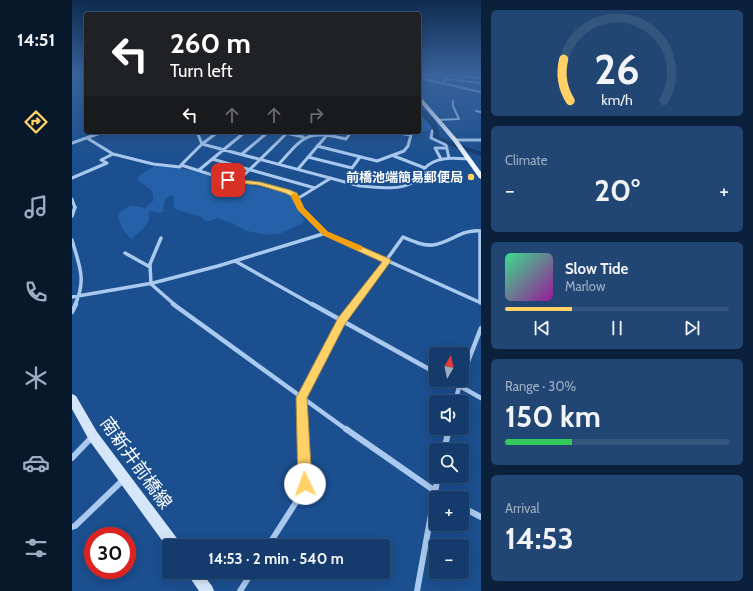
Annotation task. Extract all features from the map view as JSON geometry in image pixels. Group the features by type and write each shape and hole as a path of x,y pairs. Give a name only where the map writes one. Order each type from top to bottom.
{"main road":[{"path":"423,103 458,145 481,177"},
{"name":"南新井前橋線","path":"72,399 93,436 169,539"},
{"path":"198,579 207,591"}],"street":[{"path":"437,120 459,119 453,103"},
{"path":"476,111 481,112"},
{"path":"432,130 431,138 446,145 449,158"},
{"path":"72,143 98,134"},
{"path":"198,134 202,144"},
{"path":"181,165 202,144 215,134"},
{"path":"198,170 243,134"},
{"path":"242,154 266,134"},
{"path":"239,180 286,134"},
{"path":"290,134 304,138"},
{"path":"278,164 304,138 312,134 346,139 350,134"},
{"path":"317,146 377,161 394,156 404,151 408,146 411,135 404,134"},
{"path":"298,169 327,135"},
{"path":"87,138 113,154 153,164 181,165 228,180 239,180 273,186 288,191 297,199 301,209 326,234 387,261 481,303 481,231 470,230 443,242 432,245 414,242 403,237 387,261 342,321 301,398 305,484 300,496 272,539"},
{"path":"458,145 481,140"},
{"path":"202,144 360,186 394,187 410,184 416,180 430,163 449,158 468,159"},
{"path":"441,159 435,148 446,148"},
{"path":"72,178 107,163 101,160 113,154"},
{"path":"394,156 425,168"},
{"path":"308,157 352,168 360,157"},
{"path":"212,159 315,188"},
{"path":"297,199 332,178"},
{"path":"72,199 76,209 72,216"},
{"path":"72,297 151,284 326,234"},
{"path":"161,238 150,267 151,284 176,306 274,374 301,398 434,491"},
{"path":"72,240 82,274 79,296 72,312"},
{"path":"125,253 150,267"},
{"path":"235,261 429,369"},
{"path":"469,358 481,328"},
{"path":"466,387 481,398"},
{"path":"72,458 93,436"},
{"path":"72,527 75,526 124,478"},
{"path":"469,511 481,517"},
{"path":"417,591 429,525"},
{"path":"240,591 248,579"}],"shaded area":[{"path":"421,114 434,122 431,130 421,132"},
{"path":"156,165 193,171 222,180 288,193 291,195 305,222 279,234 269,235 247,231 217,218 210,221 205,221 201,217 177,210 174,208 174,197 172,195 165,199 163,208 165,210 161,213 150,211 148,213 149,220 145,227 131,239 123,230 118,217 120,212 131,205 145,208 153,201 151,190 137,180 139,176"}],"waterway":[{"path":"421,112 432,122 436,129 435,138 439,141 453,144 481,154"}],"slow traffic":[{"path":"294,195 301,209 326,234 359,248"}],"place":[{"name":"前橋池端簡易郵便局","path":"471,177"}],"route":[{"path":"228,180 239,180 273,186 288,191 297,199 301,209 326,234 387,261 342,321 301,398 305,484"}]}
